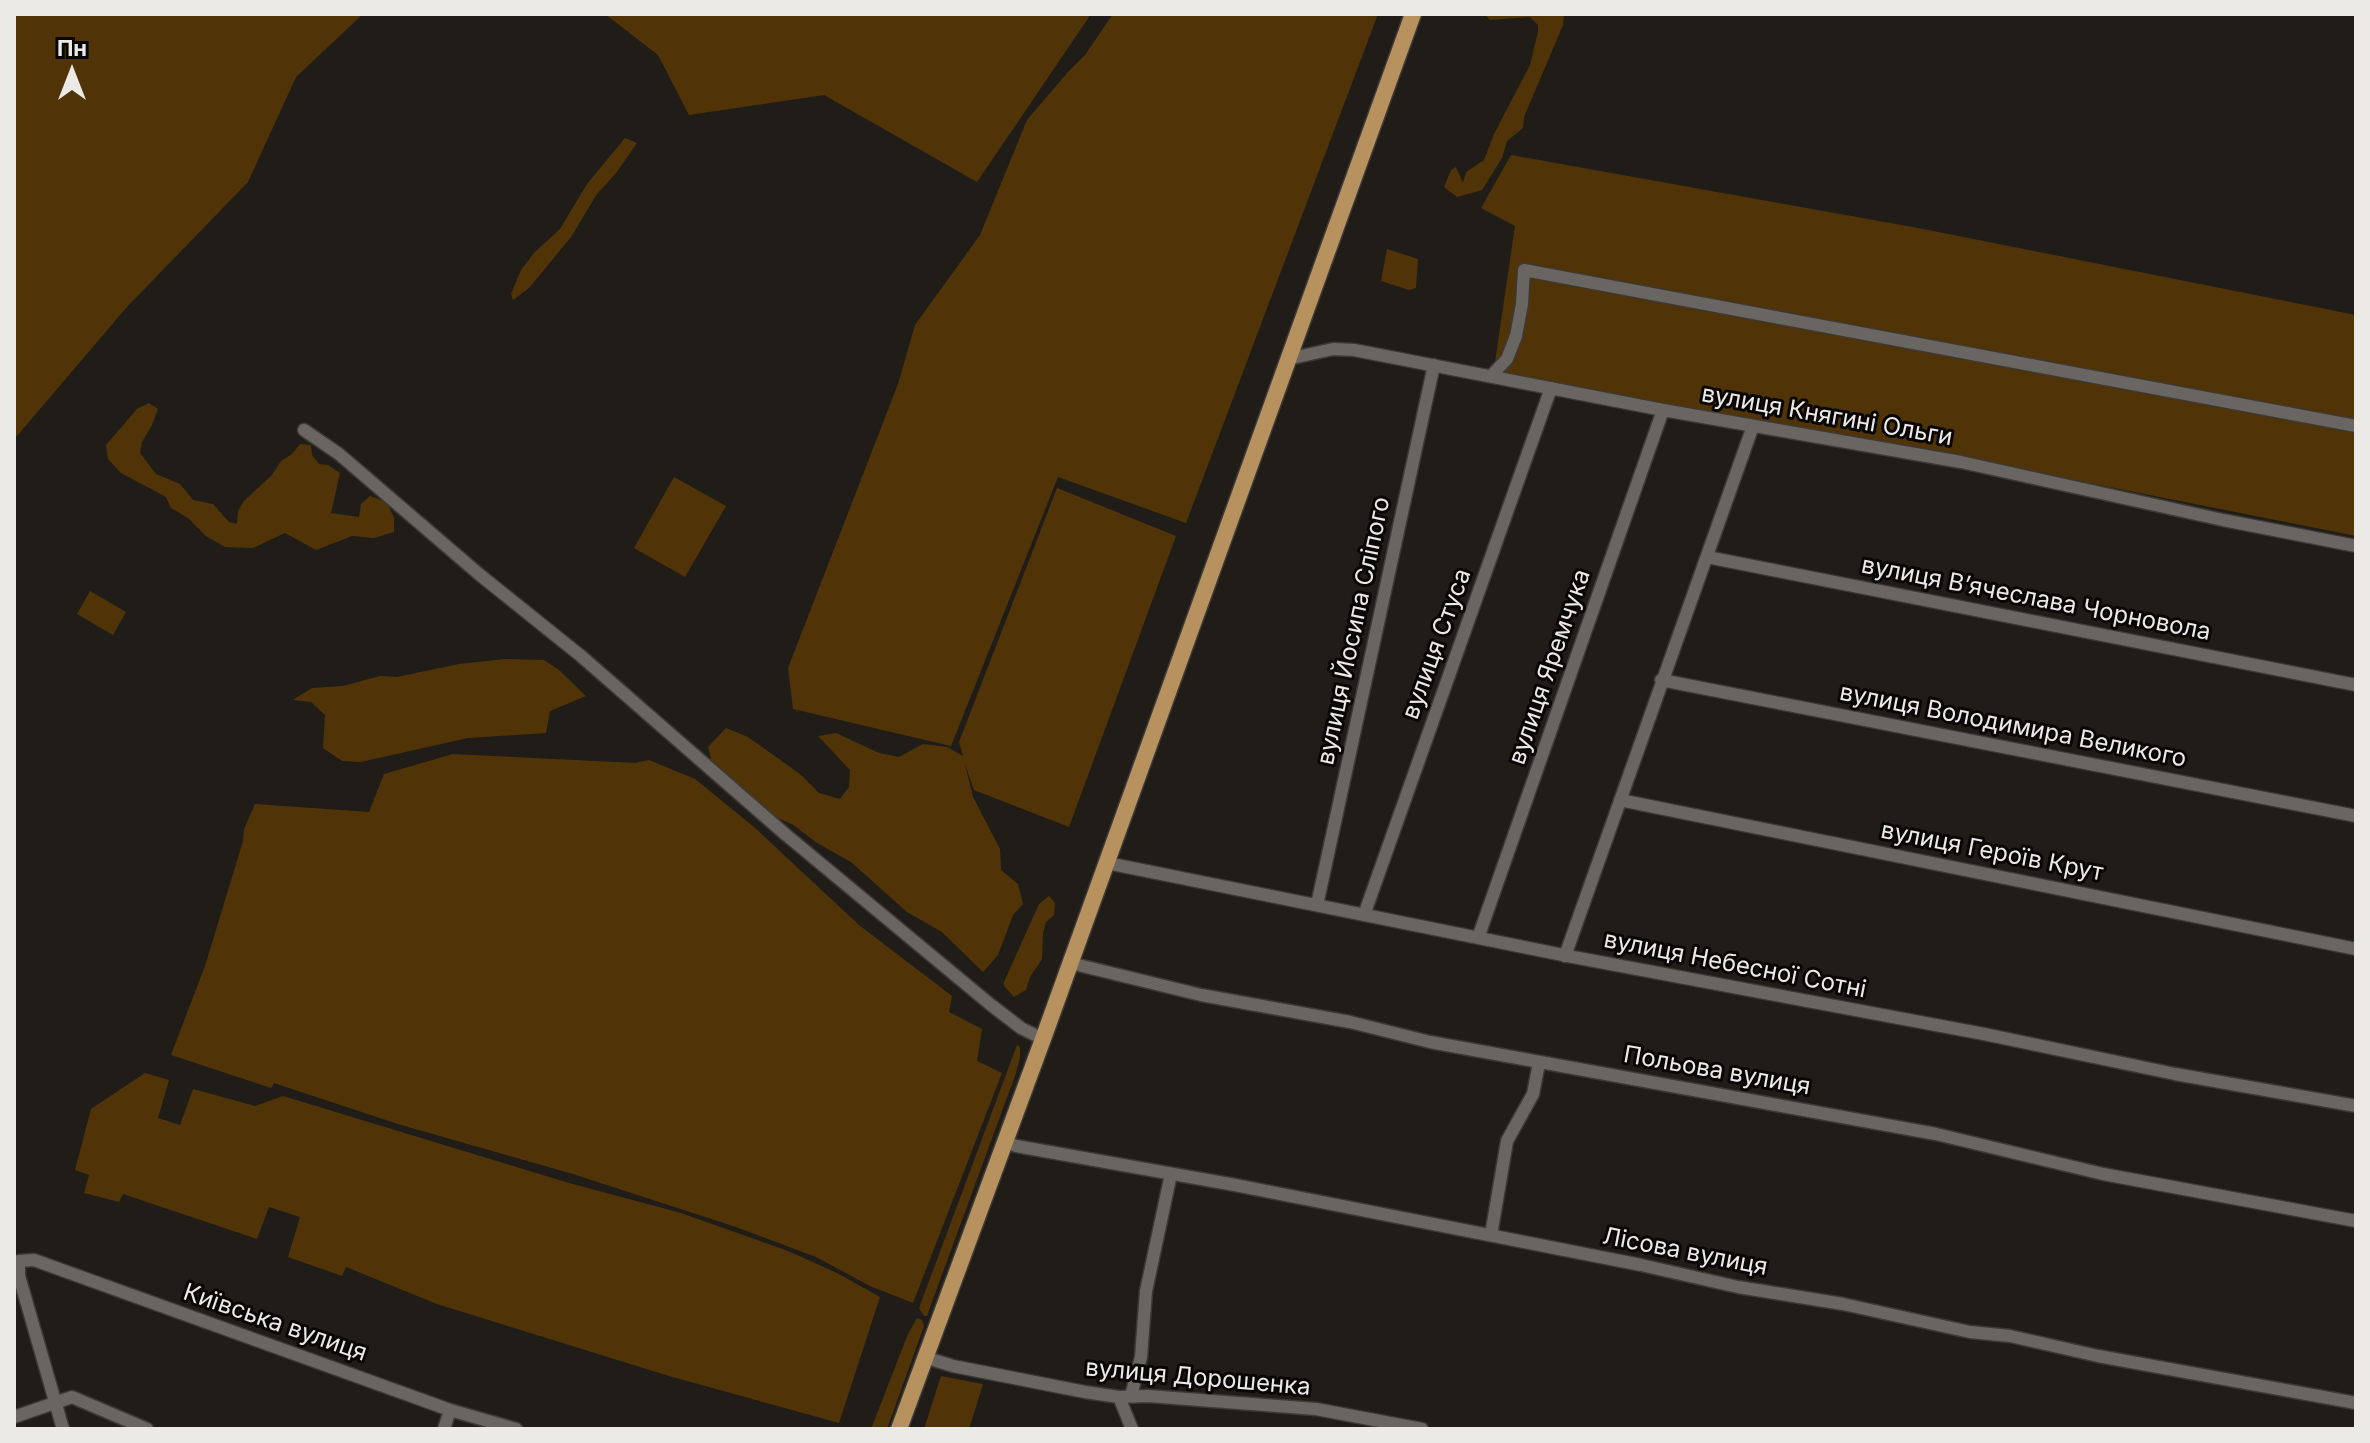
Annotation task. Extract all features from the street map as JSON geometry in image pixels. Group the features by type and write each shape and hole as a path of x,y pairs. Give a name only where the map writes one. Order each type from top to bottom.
{"main road":[{"path":"899,1429 1006,1142 1413,14"}],"street":[{"path":"1491,376 1507,359 1516,336 1524,270 2356,426"},
{"name":"вулиця Княгині Ольги","path":"1288,359 1333,349 1354,350 1663,410 1961,462 2356,546"},
{"name":"вулиця Йосипа Сліпого","path":"1317,905 1434,365"},
{"name":"вулиця Стуса","path":"1364,915 1551,388"},
{"name":"вулиця Яремчука","path":"1478,938 1663,410"},
{"path":"1565,956 1753,426"},
{"path":"304,430 339,454 480,575 581,656 785,834 991,1005 1021,1028 1043,1039"},
{"name":"вулиця Вʼячеслава Чорновола","path":"1707,557 2356,685"},
{"name":"вулиця Володимира Великого","path":"1661,680 2356,816"},
{"name":"вулиця Героїв Крут","path":"1620,800 2356,949"},
{"name":"вулиця Небесної Сотні","path":"1107,863 1565,956 2356,1106"},
{"name":"Польова вулиця","path":"1070,963 1201,995 1350,1022 1430,1042 1936,1134 2103,1174 2356,1221"},
{"path":"1491,1235 1507,1141 1533,1094 1539,1063"},
{"name":"Лісова вулиця","path":"1006,1142 1491,1235 1738,1287 1843,1304 1970,1332 2010,1336 2098,1356 2356,1403"},
{"path":"1132,1429 1125,1396 1141,1357 1146,1291 1171,1174"},
{"name":"Київська вулиця","path":"55,1401 19,1276 19,1261 34,1260 450,1410 516,1429"},
{"name":"вулиця Дорошенка","path":"924,1357 968,1369 1125,1396 1316,1409 1422,1429"},
{"path":"14,1417 72,1397 147,1429"},
{"path":"55,1401 63,1429"},
{"path":"444,1429 450,1410"}],"shaded area":[{"path":"14,14 363,14 296,77 248,182 126,308 17,436 14,434"},
{"path":"605,14 1091,14 977,182 824,95 689,115 658,55"},
{"path":"1113,14 1378,14 1186,523 1058,477 951,746 793,709 788,668 898,384 915,325 980,235 1027,120 1085,55"},
{"path":"1484,14 1564,14 1563,25 1524,117 1523,128 1507,141 1502,158 1482,190 1457,197 1444,187 1451,170 1456,167 1463,183 1466,172 1484,160 1530,65 1538,32 1538,25 1530,17 1490,20"},
{"path":"625,138 637,143 597,194 571,237 529,288 513,300 511,294 521,270 560,229 587,184"},
{"path":"1511,155 1918,228 2356,315 2356,536 1893,444 1502,375 1494,369 1515,226 1481,208"},
{"path":"1387,249 1418,259 1416,288 1409,290 1381,281"},
{"path":"149,403 158,409 140,453 156,474 180,484 193,500 213,504 229,522 237,524 238,511 244,501 300,444 311,445 312,455 319,464 328,465 340,473 331,513 359,517 361,504 370,496 387,502 394,518 394,532 374,538 352,536 316,550 285,533 253,548 225,547 171,508 166,497 121,473 108,459 106,445 137,409"},
{"path":"674,477 726,506 685,577 634,548"},
{"path":"1057,488 1176,536 1069,827 974,790 965,764 973,797 1000,849 1001,870 1018,884 1023,904 1013,915 998,955 983,972 942,932 907,912 851,862 817,843 792,824 773,816 712,763 708,747 726,728 748,737 800,774 819,793 840,799 849,787 850,770 818,736 836,733 879,753 899,757 923,744 947,747 963,756 959,742"},
{"path":"90,591 126,612 113,635 77,614"},
{"path":"505,659 544,660 586,696 550,711 546,733 468,738 361,762 342,761 323,748 325,715 311,702 293,700 312,688 343,686 380,676 397,677 459,664"},
{"path":"453,754 635,763 649,760 695,779 754,827 859,925 952,996 949,1012 982,1029 977,1061 1002,1073 913,1303 870,1286 816,1257 736,1227 573,1174 398,1124 274,1083 271,1088 171,1055 205,966 244,829 255,804 369,812 384,774"},
{"path":"1049,896 1055,903 1054,915 1046,922 1043,933 1042,959 1030,977 1026,990 1014,997 1004,982 1039,904"},
{"path":"1017,1045 1020,1047 1020,1057 1016,1073 927,1316 924,1316 919,1308"},
{"path":"145,1073 169,1080 158,1118 180,1125 193,1089 255,1106 283,1096 569,1183 681,1213 788,1251 837,1273 880,1297 839,1423 669,1376 437,1304 346,1267 342,1276 288,1257 300,1217 269,1207 257,1239 123,1194 119,1202 84,1193 89,1175 75,1170 91,1109"},
{"path":"917,1318 922,1320 924,1326 887,1429 871,1429 908,1334"},
{"path":"941,1376 983,1384 969,1429 924,1429"}]}
